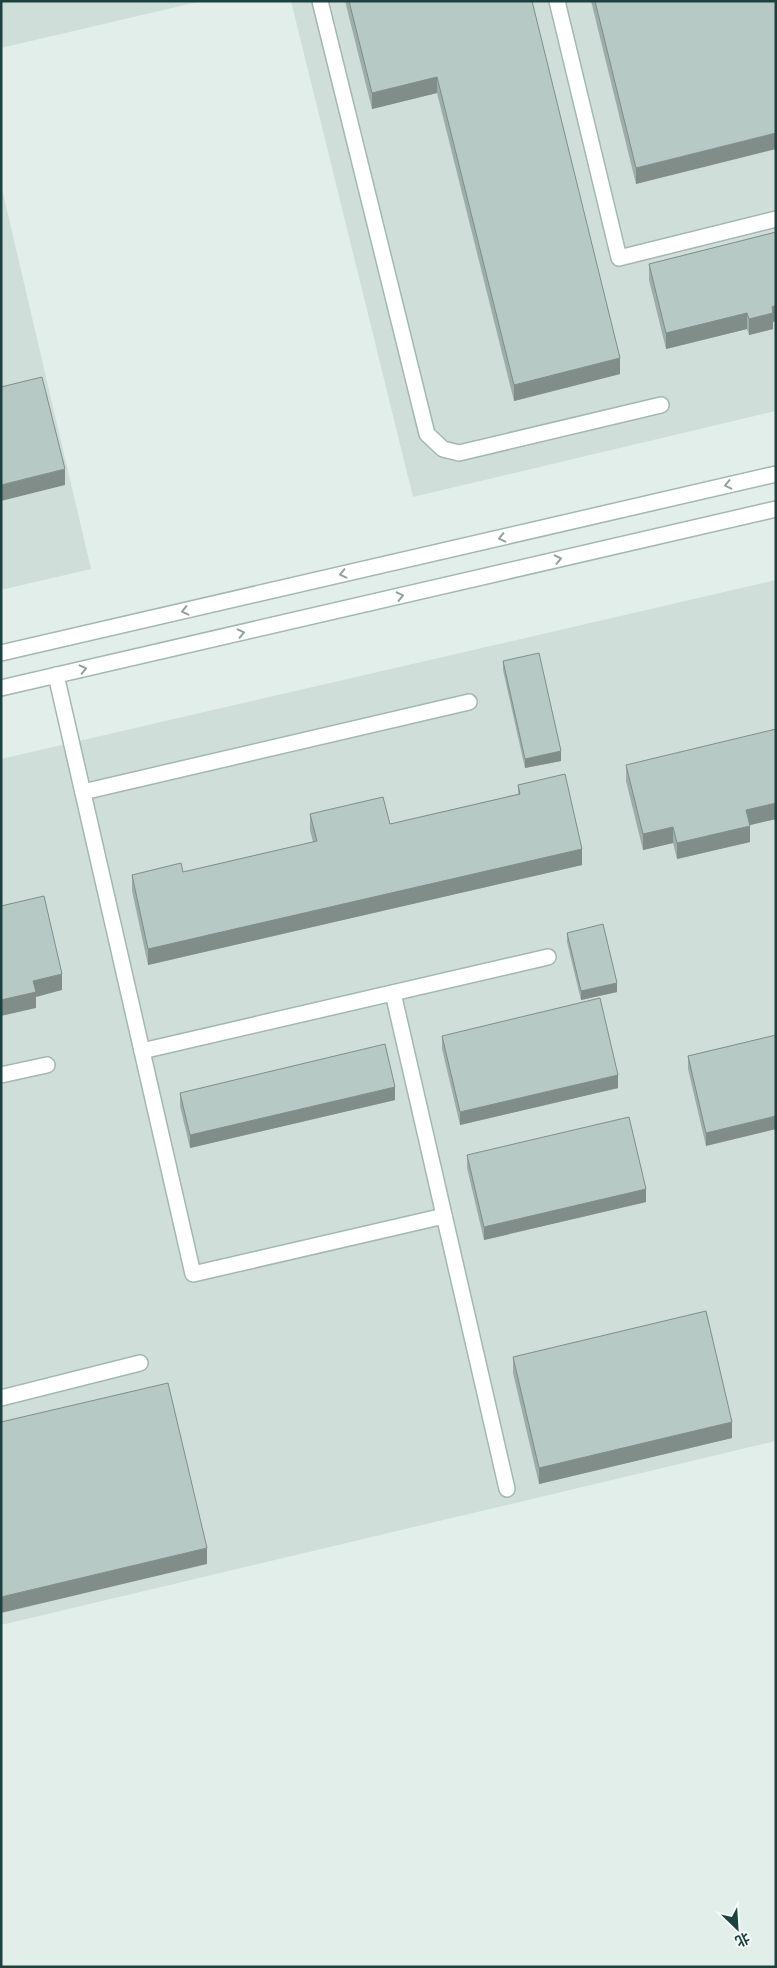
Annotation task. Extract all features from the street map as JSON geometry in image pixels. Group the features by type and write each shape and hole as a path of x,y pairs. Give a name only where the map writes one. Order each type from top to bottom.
{"street":[{"path":"320,1 427,434 442,449 459,453 660,405"},
{"path":"557,1 619,258 776,219"},
{"path":"1,653 776,474"},
{"path":"1,688 776,509"},
{"path":"56,675 193,1274 444,1216"},
{"path":"83,792 469,702"},
{"path":"142,1051 548,957"},
{"path":"393,993 507,1489"},
{"path":"1,1075 47,1065"},
{"path":"1,1398 140,1363"}],"shaded area":[{"path":"1,1 202,1 1,48"},
{"path":"291,1 776,1 776,411 413,497"},
{"path":"1,185 91,569 1,590"},
{"path":"776,580 776,1441 1,1625 1,759"}],"building":[{"path":"349,1 532,1 620,358 514,385 437,77 372,93"},
{"path":"595,1 776,1 776,133 636,168"},
{"path":"776,232 776,305 772,307 773,313 749,319 747,313 666,333 649,264"},
{"path":"42,377 65,469 1,485 1,387"},
{"path":"539,653 561,751 525,759 503,661"},
{"path":"776,729 776,803 746,810 750,826 677,843 673,827 643,834 626,765"},
{"path":"565,774 582,849 148,949 132,875 181,863 183,872 317,841 310,814 383,797 390,824 520,794 518,785"},
{"path":"44,896 62,974 33,981 36,992 1,1000 1,906"},
{"path":"603,924 617,983 581,991 567,933"},
{"path":"600,998 618,1075 460,1112 442,1036"},
{"path":"776,1035 776,1116 706,1133 688,1056"},
{"path":"385,1044 395,1087 190,1135 180,1093"},
{"path":"629,1117 646,1189 484,1227 467,1155"},
{"path":"706,1311 732,1422 539,1468 513,1357"},
{"path":"168,1383 207,1548 1,1597 1,1422"}]}
